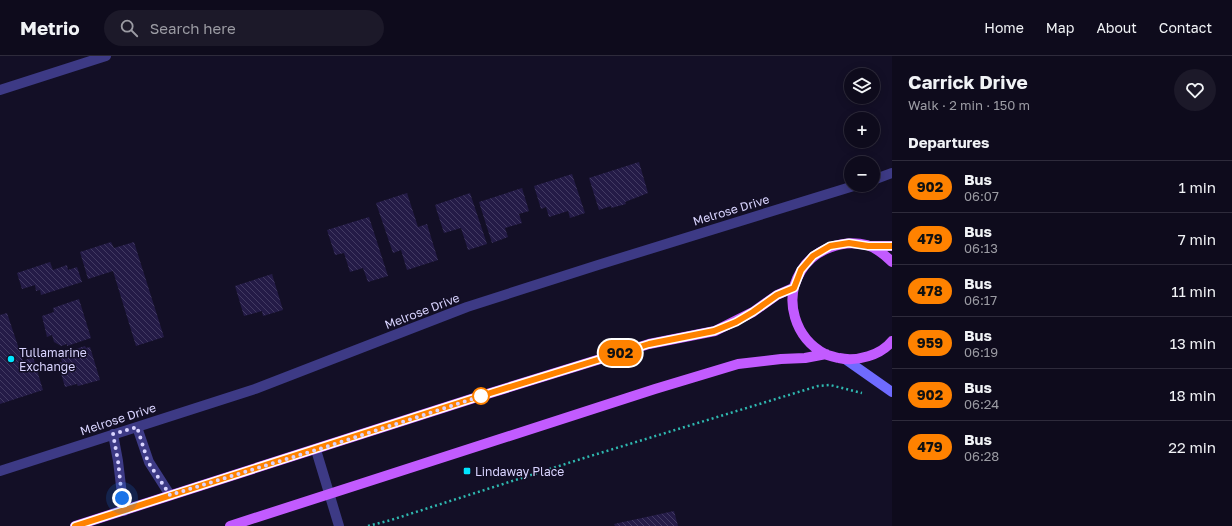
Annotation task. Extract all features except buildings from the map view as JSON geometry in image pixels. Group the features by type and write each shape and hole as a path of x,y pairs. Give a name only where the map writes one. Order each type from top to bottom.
{"main road":[{"path":"892,246 868,246 849,243 830,246 813,256 801,270 794,288 792,308 798,327 809,343 826,354 845,359 861,358 877,352 892,341"},
{"path":"868,246 883,254 892,262"},
{"path":"75,526 316,450 471,399 649,344 714,331 753,312 777,295 794,288"},
{"path":"230,526 738,364 805,358 826,354"}],"street":[{"path":"0,90 106,56"},
{"path":"880,177 892,173"},
{"name":"Melrose Drive","path":"0,471 255,389 467,307 605,262 844,189"},
{"path":"845,359 888,389"},
{"path":"137,427 148,462 170,495"},
{"path":"113,434 124,511"},
{"path":"316,450 339,526"}],"path":[{"path":"368,526 818,386 830,385 874,396 888,389"}],"bus line":[{"name":"902","path":"75,526 316,450 471,399 649,344 714,331 736,322 777,295 794,288 801,270 813,256 830,246 849,243 868,246 892,246"}],"place":[{"name":"Tullamarine Exchange","path":"11,359"},
{"name":"Lindaway Place","path":"467,471"}],"route":[{"path":"122,498 113,434 137,427 148,462 170,495 316,450 485,395 481,396"}]}
